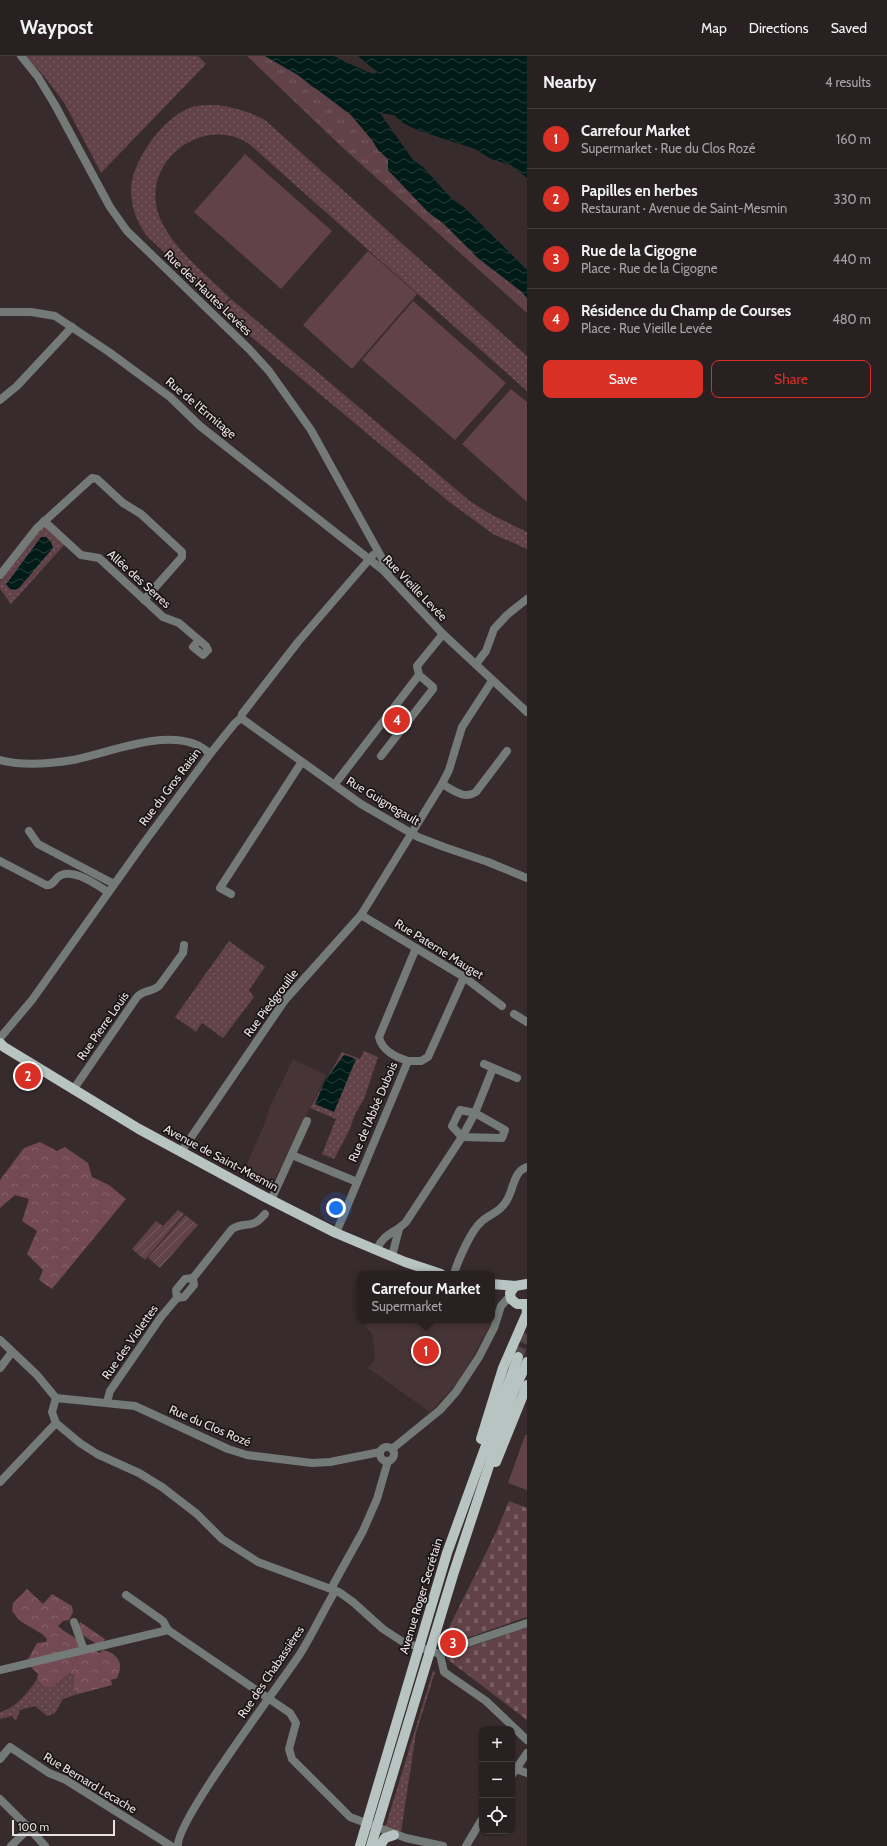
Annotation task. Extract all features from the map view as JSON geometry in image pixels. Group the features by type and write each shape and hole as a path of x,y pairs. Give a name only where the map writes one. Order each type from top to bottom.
{"main road":[{"name":"Avenue de Saint-Mesmin","path":"0,1043 73,1090 181,1152 271,1200 336,1233 433,1271"},
{"path":"495,1284 514,1286 527,1284"},
{"path":"510,1296 514,1286"},
{"path":"473,1478 482,1436 503,1368 526,1313 526,1304 517,1304 513,1302 510,1296 495,1290"},
{"name":"Avenue Roger Secrétain","path":"371,1846 372,1826 424,1649 447,1553 473,1478 522,1359"},
{"name":"Avenue Roger Secrétain","path":"424,1649 480,1496 513,1393 522,1359"},
{"path":"480,1496 503,1448 527,1385"},
{"name":"Avenue Roger Secrétain","path":"360,1846 372,1826"},
{"path":"380,1846 385,1838 394,1834"}],"street":[{"name":"Rue des Hautes Levées","path":"21,56 38,77 55,105 110,207 126,231 249,349 269,371 297,409 311,430 376,551 394,581"},
{"name":"Rue de l'Ermitage","path":"0,312 46,313 55,316 72,327 170,397 200,426 370,559"},
{"path":"0,400 17,386 72,327"},
{"path":"0,575 44,521 92,478 96,479 123,503 141,514 182,552 183,555 144,600"},
{"name":"Allée des Serres","path":"44,521 81,555 98,558 163,617 179,623 199,640"},
{"path":"370,559 376,551"},
{"name":"Rue Vieille Levée","path":"370,559 394,581 443,634 527,712"},
{"name":"Rue du Gros Raisin","path":"0,1038 32,1000 108,892 210,754 235,723 241,718 242,714 298,642 370,559"},
{"path":"476,664 486,651 494,629 507,615 527,599"},
{"name":"Rue Vieille Levée","path":"338,780 418,675 417,666 443,634"},
{"path":"381,756 433,690 433,687 418,675"},
{"name":"Rue Piedgrouille","path":"181,1152 285,1000 361,915 390,871 411,832 442,784 449,770 462,727 492,681"},
{"name":"Rue Guignegault","path":"241,718 301,763 361,804 411,832 444,847 488,862 527,878"},
{"path":"0,760 42,764 71,760 147,741 171,738 197,746 210,754"},
{"path":"442,784 465,796 471,795 476,792 507,751"},
{"path":"231,894 220,888 301,763"},
{"path":"29,831 38,844 114,884"},
{"path":"0,861 46,885 53,883 63,874 73,874 108,892"},
{"name":"Rue Paterne Mauget","path":"361,915 464,977 502,1006"},
{"name":"Rue Pierre Louis","path":"73,1090 137,997 142,992 155,989 159,986 183,953 184,945"},
{"name":"Rue de l'Abbé Dubois","path":"336,1233 356,1182 408,1061 388,1052 382,1045 379,1037 416,948"},
{"path":"408,1061 421,1061 428,1057 464,977"},
{"path":"514,1014 527,1022"},
{"path":"484,1064 517,1078"},
{"path":"377,1249 382,1239 399,1229 406,1222 462,1137 475,1114 493,1068"},
{"path":"460,1110 475,1114 505,1130 502,1138 462,1137 452,1126 460,1110"},
{"path":"271,1200 307,1121"},
{"path":"292,1154 356,1182"},
{"path":"455,1271 474,1230 482,1221 500,1210 507,1202 518,1174 522,1169 527,1167"},
{"name":"Rue des Violettes","path":"107,1402 109,1393 161,1317 177,1298 176,1290 185,1279 192,1278 232,1228 256,1224 265,1214"},
{"path":"392,1256 399,1229"},
{"path":"392,1449 440,1410 456,1392 479,1357 494,1328 501,1306 510,1296"},
{"path":"0,1340 37,1375 56,1398 52,1412 56,1423 80,1443 97,1454 139,1473 162,1487 197,1514 222,1539 258,1562 285,1574 333,1590 353,1602 390,1634 403,1642 440,1654"},
{"path":"0,1368 12,1352"},
{"name":"Rue du Clos Rozé","path":"56,1398 136,1406 228,1449 247,1455 312,1463 330,1462 380,1452"},
{"path":"0,1482 56,1423"},
{"path":"384,1447 392,1449 394,1456 388,1461 381,1459 380,1452 384,1447"},
{"name":"Rue des Chabassières","path":"178,1846 178,1839 198,1801 307,1642 334,1593 333,1585 363,1531 377,1499 388,1461"},
{"path":"126,1595 163,1621 168,1630 290,1714 296,1723 289,1749 293,1762 350,1817 394,1834 443,1846"},
{"path":"74,1622 84,1650"},
{"path":"440,1654 444,1651 527,1623"},
{"path":"0,1670 168,1630"},
{"path":"440,1654 444,1672 486,1701 527,1740"},
{"name":"Rue Bernard Lecache","path":"0,1759 10,1747 49,1773 66,1780 171,1846"},
{"path":"515,1771 527,1753"},
{"path":"515,1772 527,1773"},
{"path":"0,1800 45,1846"},
{"path":"466,1846 479,1824"},
{"path":"11,1846 29,1828"}],"shaded area":[{"path":"293,1059 326,1075 271,1187 243,1173 266,1120 269,1108"},
{"path":"366,1323 490,1323 457,1384 430,1412 368,1368 375,1359 372,1333 364,1326"}],"green space":[{"path":"25,56 198,56 206,64 101,173 65,104 44,76"},
{"path":"247,56 265,56 298,75 351,115 372,140 378,150 388,159 388,170 428,212 445,225 479,259 524,294 527,298 527,313 342,147"},
{"path":"215,105 240,110 265,120 527,356 527,391 248,143 230,136 212,135 195,139 180,148 167,161 159,176 155,194 158,213 163,225 171,237 189,259 230,298 221,307 147,236 140,226 136,216 131,193 132,181 136,167 152,140 162,128 184,110 196,106"},
{"path":"245,154 332,231 281,289 194,212"},
{"path":"368,251 417,294 352,369 303,325"},
{"path":"231,299 471,502 492,515 527,532 527,549 493,534 448,501 244,331 222,308"},
{"path":"413,301 506,383 455,440 362,360"},
{"path":"511,389 527,402 527,502 462,444"},
{"path":"47,526 65,544 11,604 0,589 0,581 43,527"},
{"path":"229,941 265,967 249,990 254,997 223,1038 202,1023 196,1032 175,1017"},
{"path":"364,1051 378,1057 364,1099 355,1114 349,1131 334,1159 322,1154 336,1119 310,1108 342,1052 360,1059"},
{"path":"40,1142 57,1151 65,1147 88,1163 92,1177 109,1185 126,1199 52,1289 39,1280 43,1270 27,1254 37,1231 22,1221 29,1199 15,1195 0,1208 0,1180 24,1148"},
{"path":"178,1210 184,1214 145,1260 132,1249 156,1221 163,1226"},
{"path":"185,1215 198,1225 160,1268 148,1258"},
{"path":"525,1435 527,1435 527,1490 508,1483"},
{"path":"509,1501 527,1508 527,1617 452,1643 445,1636"},
{"path":"27,1589 43,1604 52,1594 72,1606 73,1612 69,1620 63,1621 58,1626 99,1653 103,1650 113,1654 119,1660 119,1673 117,1678 111,1680 112,1685 78,1694 73,1687 74,1675 70,1673 52,1687 44,1687 37,1679 38,1674 27,1661 37,1643 46,1642 47,1639 42,1634 20,1621 12,1611 13,1603"},
{"path":"80,1622 105,1639 100,1646 76,1631"},
{"path":"527,1627 527,1720 447,1659 448,1655"},
{"path":"433,1671 435,1672 416,1733 401,1832 385,1828"},
{"path":"70,1673 74,1675 73,1687 78,1694 63,1699 55,1713 47,1716 35,1706 20,1710 16,1721 12,1716 0,1719 0,1712 16,1703 26,1694 37,1679 44,1687 52,1687"}],"water":[{"path":"265,56 334,56 374,74 377,72 358,56 527,56 527,178 511,165 491,159 475,149 417,130 403,123 394,115 380,113 413,160 423,167 451,198 465,208 527,270 527,298 521,291 479,259 445,225 428,212 388,170 388,159 378,150 372,140 351,115 298,75"},
{"path":"41,537 46,537 51,542 53,548 19,588 15,590 10,589 6,584"},
{"path":"345,1055 356,1059 334,1112 315,1104 325,1081"}],"tunnel":[{"path":"518,1357 527,1334"}],"place":[{"name":"Résidence du Champ de Courses","path":"397,720"},
{"name":"Papilles en herbes","path":"28,1076"},
{"name":"Carrefour Market","path":"426,1351"},
{"name":"Rue de la Cigogne","path":"453,1643"}]}
